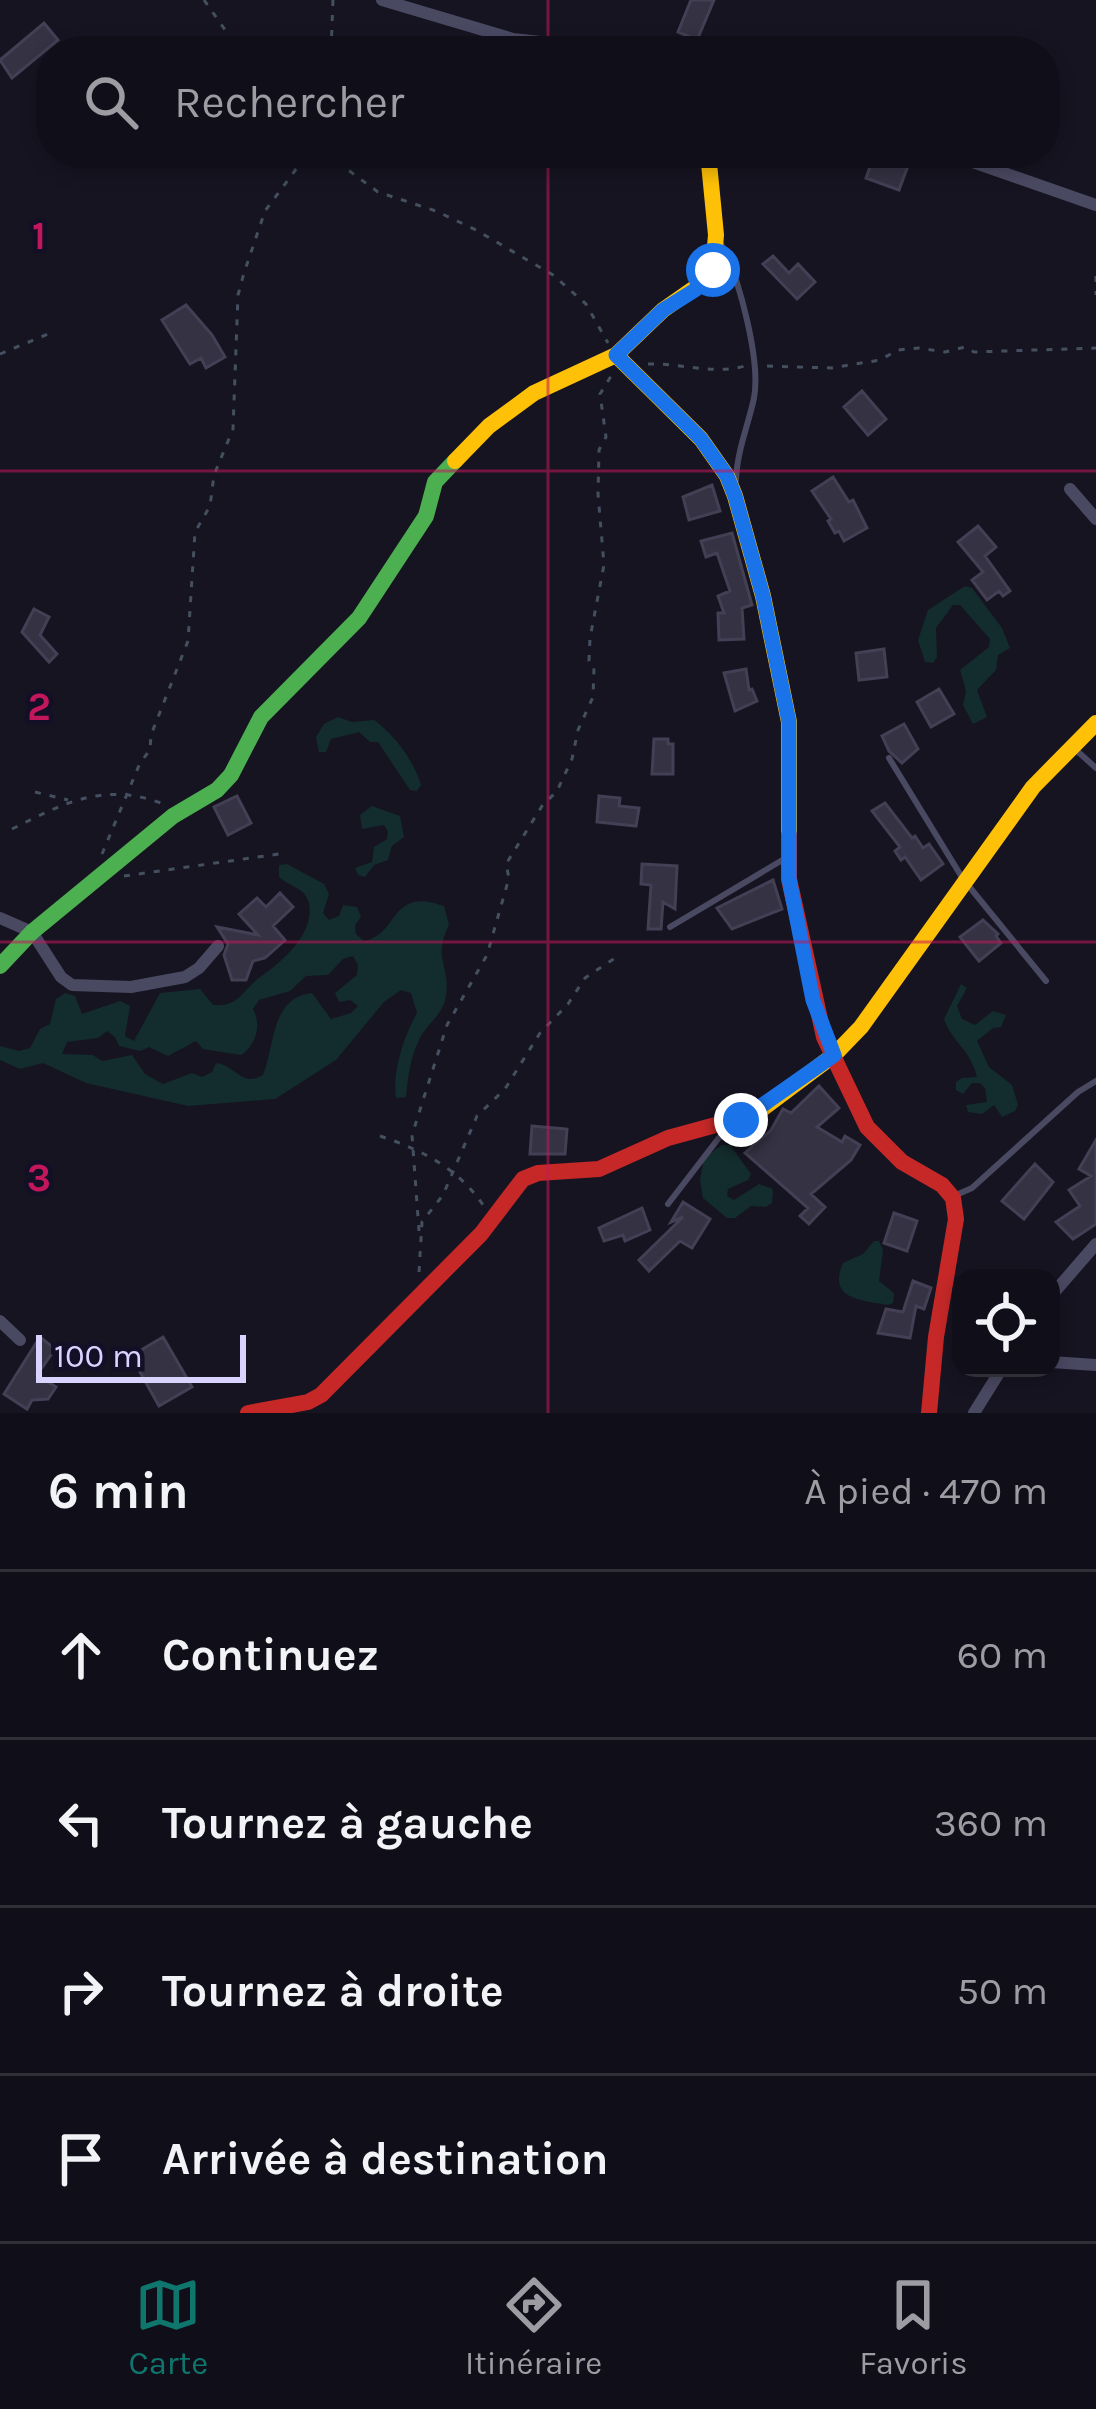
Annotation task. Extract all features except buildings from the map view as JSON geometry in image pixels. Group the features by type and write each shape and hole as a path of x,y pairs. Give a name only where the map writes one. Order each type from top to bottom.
{"street":[{"path":"382,0 503,36"},
{"path":"0,966 32,932 231,776 261,717 359,618 426,516 441,474 508,410 572,373 615,362 663,310 706,280 713,270 716,236 709,168"},
{"path":"989,168 1096,205"},
{"path":"615,362 701,439 727,476 763,596 789,722 787,858 813,1000 867,1127 953,1198 956,1219 929,1413"},
{"path":"1070,489 1096,519"},
{"path":"248,1413 288,1410 321,1395 530,1175 599,1169 668,1138 754,1115 834,1055 861,1027 1033,787 1096,723"},
{"path":"0,918 32,932 61,977 72,985 131,987 185,976 218,946"},
{"path":"1060,1286 1096,1244"},
{"path":"0,1321 20,1340"},
{"path":"1060,1363 1096,1365"},
{"path":"974,1413 996,1377"}],"lane":[{"path":"716,236 740,290 755,365 753,400 736,461 735,496"},
{"path":"1072,747 1096,768"},
{"path":"890,758 963,879 1046,981"},
{"path":"670,927 787,858"},
{"path":"953,1198 972,1188 1078,1092 1096,1082"},
{"path":"668,1204 729,1123"}],"path":[{"path":"204,0 229,36"},
{"path":"332,36 333,0"},
{"path":"97,863 150,750 188,641 195,532 210,506 214,475 232,429 238,295 265,211 297,168"},
{"path":"345,168 378,192 476,230 553,275 586,304 615,362"},
{"path":"1096,276 1096,295"},
{"path":"0,354 53,332"},
{"path":"615,362 730,370 755,365 831,368 919,348 945,352 964,347 974,352 1096,348"},
{"path":"421,1291 411,1146 447,1025 487,955 509,878 506,864 550,794 557,791 592,697 590,638 604,565 598,494 599,450 606,436 600,394 615,362"},
{"path":"12,829 68,800 130,791 168,806 176,815"},
{"path":"35,792 68,800"},
{"path":"93,884 142,871 279,854"},
{"path":"419,1231 442,1196 477,1116 505,1089 540,1033 585,978 615,958"},
{"path":"380,1136 411,1146 452,1171 493,1219"}],"green space":[{"path":"965,586 972,588 1002,628 1010,648 998,655 996,670 977,690 987,717 973,724 963,705 966,691 960,670 989,647 990,639 960,605 953,605 936,628 933,663 925,662 918,640 928,610"},
{"path":"338,717 352,722 374,720 381,726 414,767 421,785 417,791 410,790 378,742 370,742 359,732 331,739 326,752 319,752 316,737 324,724"},
{"path":"372,806 400,816 404,837 392,846 388,860 374,865 365,877 355,868 372,862 374,847 387,839 388,832 384,825 362,829 360,815"},
{"path":"287,864 324,884 329,894 323,913 329,920 339,916 343,905 357,907 361,917 356,934 364,941 376,937 413,902 444,906 449,925 442,947 445,1000 416,1047 406,1097 396,1098 396,1077 417,1013 411,993 401,990 384,1002 336,1060 275,1099 188,1106 86,1083 43,1063 20,1069 0,1060 0,1046 19,1051 30,1048 40,1029 50,1024 56,999 65,993 75,996 82,1014 120,1001 130,1006 125,1036 134,1041 160,993 200,989 213,1005 235,1000 287,954 308,923 308,900 279,877 279,865","holes":["353,956 357,975 335,993 339,1002 350,1000 358,1006 331,1019 312,993 299,996 282,1013 263,1075 255,1078 216,1063 202,1077 192,1073 163,1084 145,1074 132,1055 102,1061 93,1055 62,1054 67,1042 98,1038 107,1031 119,1046 140,1051 149,1047 168,1056 196,1041 203,1049 241,1055 256,1034 253,1009 259,1000 290,991 306,976 328,975 343,959"]},
{"path":"961,984 967,988 957,1006 962,1019 975,1025 993,1011 1006,1015 1001,1027 977,1041 989,1067 1012,1085 1018,1105 1002,1117 994,1105 982,1114 968,1112 966,1105 987,1102 980,1083 972,1083 963,1094 956,1090 962,1078 977,1077 944,1019"},
{"path":"730,1145 751,1174 728,1189 727,1196 734,1200 759,1184 773,1189 772,1203 751,1206 727,1218 703,1198 704,1158"},
{"path":"874,1241 883,1250 879,1281 894,1293 888,1305 850,1296 840,1284 843,1263 863,1254"}],"traffic: fast":[{"path":"0,966 32,932 173,816 217,790 231,775 261,717 359,618 426,516 435,482 455,461"}],"traffic: slow":[{"path":"455,461 489,426 534,393 616,355 663,310 706,280 713,270 716,235 709,168"},
{"path":"616,355 701,439 735,496 763,596 789,722 789,835"},
{"path":"741,1118 754,1115 834,1055 861,1027 1033,787 1096,723"}],"traffic: jam":[{"path":"789,835 789,879 824,1037 867,1127 902,1162 942,1185 953,1198 956,1219 929,1413"},
{"path":"248,1413 308,1402 321,1395 481,1234 523,1179 538,1173 599,1169 668,1138 741,1118"}],"route":[{"path":"713,270 616,355 701,439 727,476 763,596 789,722 789,879 813,1000 834,1055 741,1120"}]}
